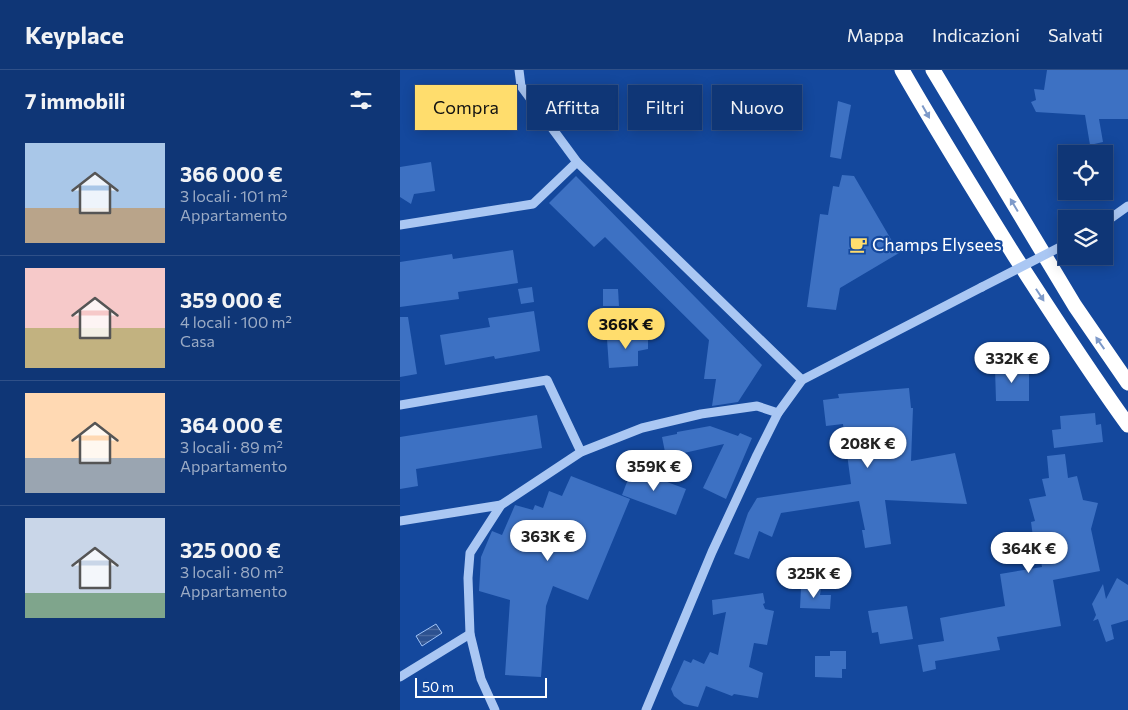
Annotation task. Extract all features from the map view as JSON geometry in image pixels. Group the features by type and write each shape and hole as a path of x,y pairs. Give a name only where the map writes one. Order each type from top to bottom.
{"highway":[{"path":"902,70 941,139 1020,263 1128,425"},
{"path":"933,70 1075,306 1128,383"}],"street":[{"path":"519,70 521,86 577,162 802,380"},
{"path":"400,225 533,204 577,162"},
{"path":"1113,218 1128,209"},
{"path":"646,710 712,552 778,413 802,380 1058,248"},
{"path":"400,405 547,380 581,452"},
{"path":"495,710 481,679 470,634 468,605 470,553 501,506 581,452 642,428 702,414 757,406 778,413"},
{"path":"400,521 501,506"},
{"path":"400,677 470,634"}],"water":[{"path":"436,624 442,633 422,646 416,636"}],"building":[{"path":"1047,70 1128,70 1128,119 1099,119 1103,142 1090,145 1085,115 1036,112 1031,102 1036,100 1034,89 1044,90"},
{"path":"838,101 851,105 841,159 830,157"},
{"path":"431,162 435,191 414,194 411,204 400,197 400,167"},
{"path":"842,175 854,176 899,253 840,288 836,310 807,307 820,214 828,215 833,186 839,187"},
{"path":"576,176 762,365 738,402 712,406 716,379 704,379 709,340 605,237 594,247 549,203"},
{"path":"513,250 518,283 458,292 459,299 400,307 400,262 452,254 453,259"},
{"path":"532,287 534,302 521,304 518,289"},
{"path":"603,289 618,289 619,306 603,306"},
{"path":"534,311 540,351 495,359 494,356 445,365 440,335 490,327 488,318"},
{"path":"400,317 408,317 417,374 400,377"},
{"path":"648,334 648,349 638,351 638,366 609,368 607,339"},
{"path":"1029,367 1029,401 996,401 995,368"},
{"path":"909,388 911,408 913,408 911,461 955,453 967,504 885,500 891,544 865,548 862,530 865,530 859,501 781,513 772,537 759,531 749,559 734,554 748,513 757,498 851,484 843,424 826,426 823,400 839,398 838,394"},
{"path":"1095,413 1096,425 1101,424 1103,442 1054,448 1052,430 1061,429 1060,416"},
{"path":"537,415 542,448 416,469 418,486 400,489 400,437"},
{"path":"710,426 738,436 740,433 752,438 726,499 703,488 724,444 666,457 662,437 677,434 677,432"},
{"path":"1065,454 1068,478 1077,476 1083,500 1098,503 1091,529 1100,571 1053,580 1061,626 997,637 1000,650 935,661 936,669 923,672 918,645 944,641 940,618 1005,606 1000,574 1042,567 1037,536 1033,537 1031,522 1035,521 1029,499 1046,496 1042,479 1049,478 1047,456"},
{"path":"632,469 686,489 676,515 622,495"},
{"path":"571,476 630,499 588,600 553,586 546,606 541,677 505,675 510,600 479,591 481,557 492,531 502,535 515,505 533,510 535,505 543,508 549,491 562,496"},
{"path":"1117,578 1128,585 1128,620 1111,625 1114,639 1106,642 1098,619 1093,621 1096,615 1092,604 1103,584 1106,599"},
{"path":"801,588 821,589 820,595 831,595 830,609 800,608"},
{"path":"763,593 765,609 774,611 767,645 754,643 749,667 763,673 758,698 734,694 732,696 706,686 698,707 684,704 674,696 671,689 684,660 691,663 693,659 704,664 710,652 718,655 726,612 713,615 712,600"},
{"path":"907,606 913,639 880,644 878,632 872,633 868,611"},
{"path":"830,651 846,651 846,669 842,669 842,678 815,677 815,656 830,656"}],"place":[{"name":"Champs Elysees","path":"858,244"}]}
